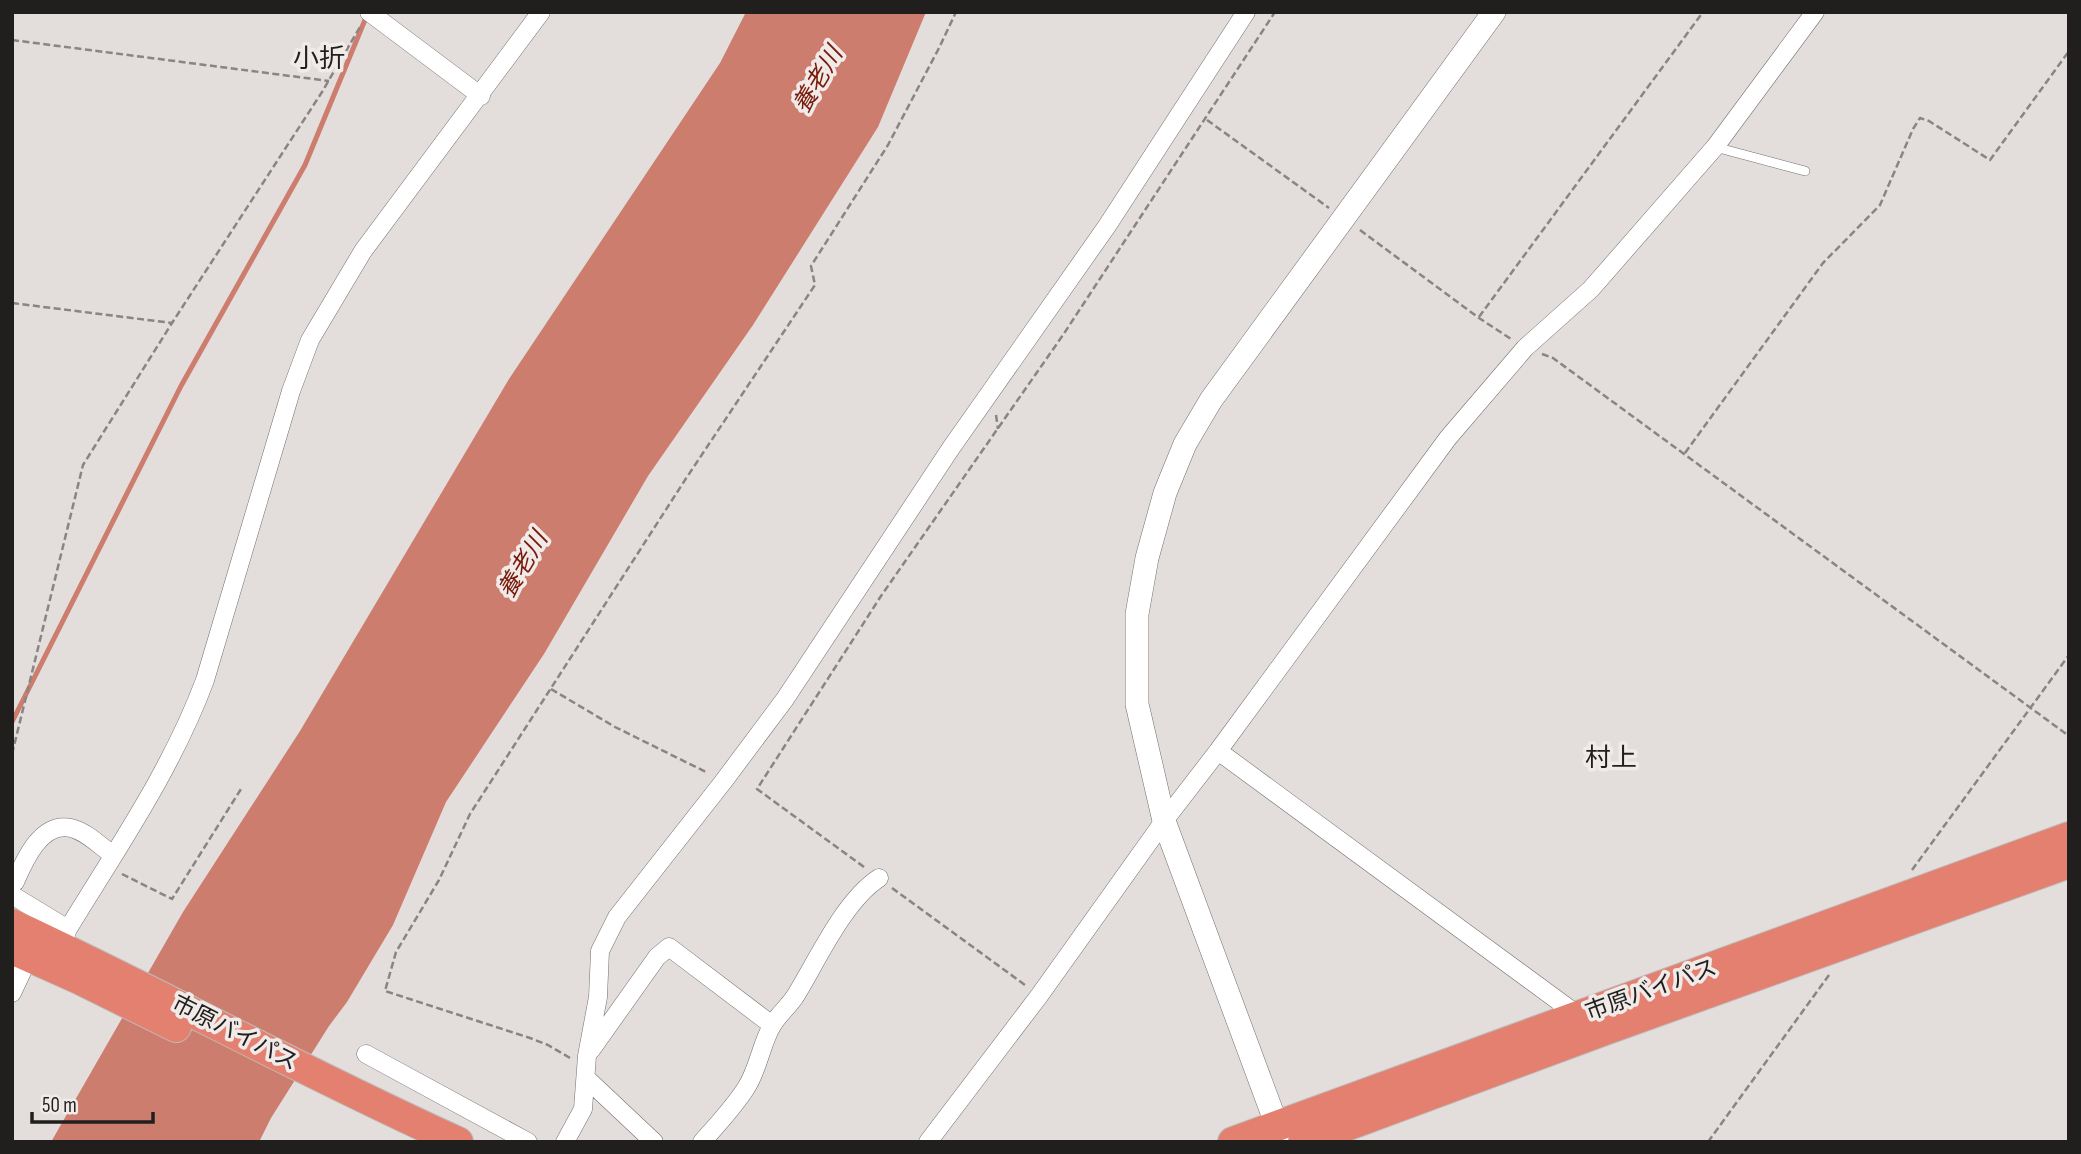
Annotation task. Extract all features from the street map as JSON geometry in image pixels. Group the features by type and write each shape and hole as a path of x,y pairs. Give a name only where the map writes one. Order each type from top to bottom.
{"highway":[{"name":"市原バイパス","path":"1233,1142 1280,1133 1579,1016 2069,837"},
{"name":"市原バイパス","path":"1303,1142 2069,863"},
{"name":"市原バイパス","path":"12,925 64,938 84,969"},
{"name":"市原バイパス","path":"20,953 84,969 398,1129 458,1142"}],"street":[{"path":"110,860 88,836 69,828 60,828 40,838 23,864 14,888 64,938 173,755 189,723 205,680 291,391 310,340 363,251 541,12"},
{"path":"565,1142 583,1109 586,1068 598,996 600,951 617,917 785,699 951,447 1107,226 1246,12"},
{"path":"1280,1133 1164,821 1137,705 1137,614 1147,558 1165,493 1185,444 1211,400 1494,12"},
{"path":"928,1142 1039,996 1164,821 1448,438 1525,348 1591,289 1715,147 1815,12"},
{"path":"365,18 481,96"},
{"path":"1218,751 1579,1016"},
{"path":"702,1142 746,1089 772,1025 795,997 857,897 878,878"},
{"path":"586,1068 657,957 669,947 772,1025"},
{"path":"12,993 20,953"},
{"path":"366,1054 528,1142"},
{"path":"586,1068 654,1142"}],"lane":[{"path":"1715,147 1805,170"}],"path":[{"path":"586,1068 548,1045 385,991 396,952 439,880 470,814 685,480 815,285 811,266 888,145 956,12"},
{"path":"1039,996 757,789 881,596 1063,335 1275,12"},
{"path":"1479,318 1703,12"},
{"path":"12,754 83,466 329,81 365,18"},
{"path":"12,40 329,81"},
{"path":"1685,453 1823,263 1880,205 1920,118 1990,160 2069,51"},
{"path":"1206,120 1479,318 1525,348 1553,358 2069,736"},
{"path":"12,303 172,323"},
{"path":"1906,898 1905,883 1913,868 2069,655"},
{"path":"551,688 615,727 723,782"},
{"path":"110,860 133,881 172,899 242,789"},
{"path":"1708,1142 1835,967 1838,946"}],"water":[{"name":"養老川","path":"746,12 926,12 878,127 753,325 648,476 544,654 446,802 393,925 347,1002 271,1118 259,1142 51,1142 183,912 300,731 509,379 720,63"}],"waterway":[{"path":"12,722 181,386 305,165 367,15"}],"district":[{"name":"小折","path":"319,59"},
{"name":"村上","path":"1611,758"}]}
